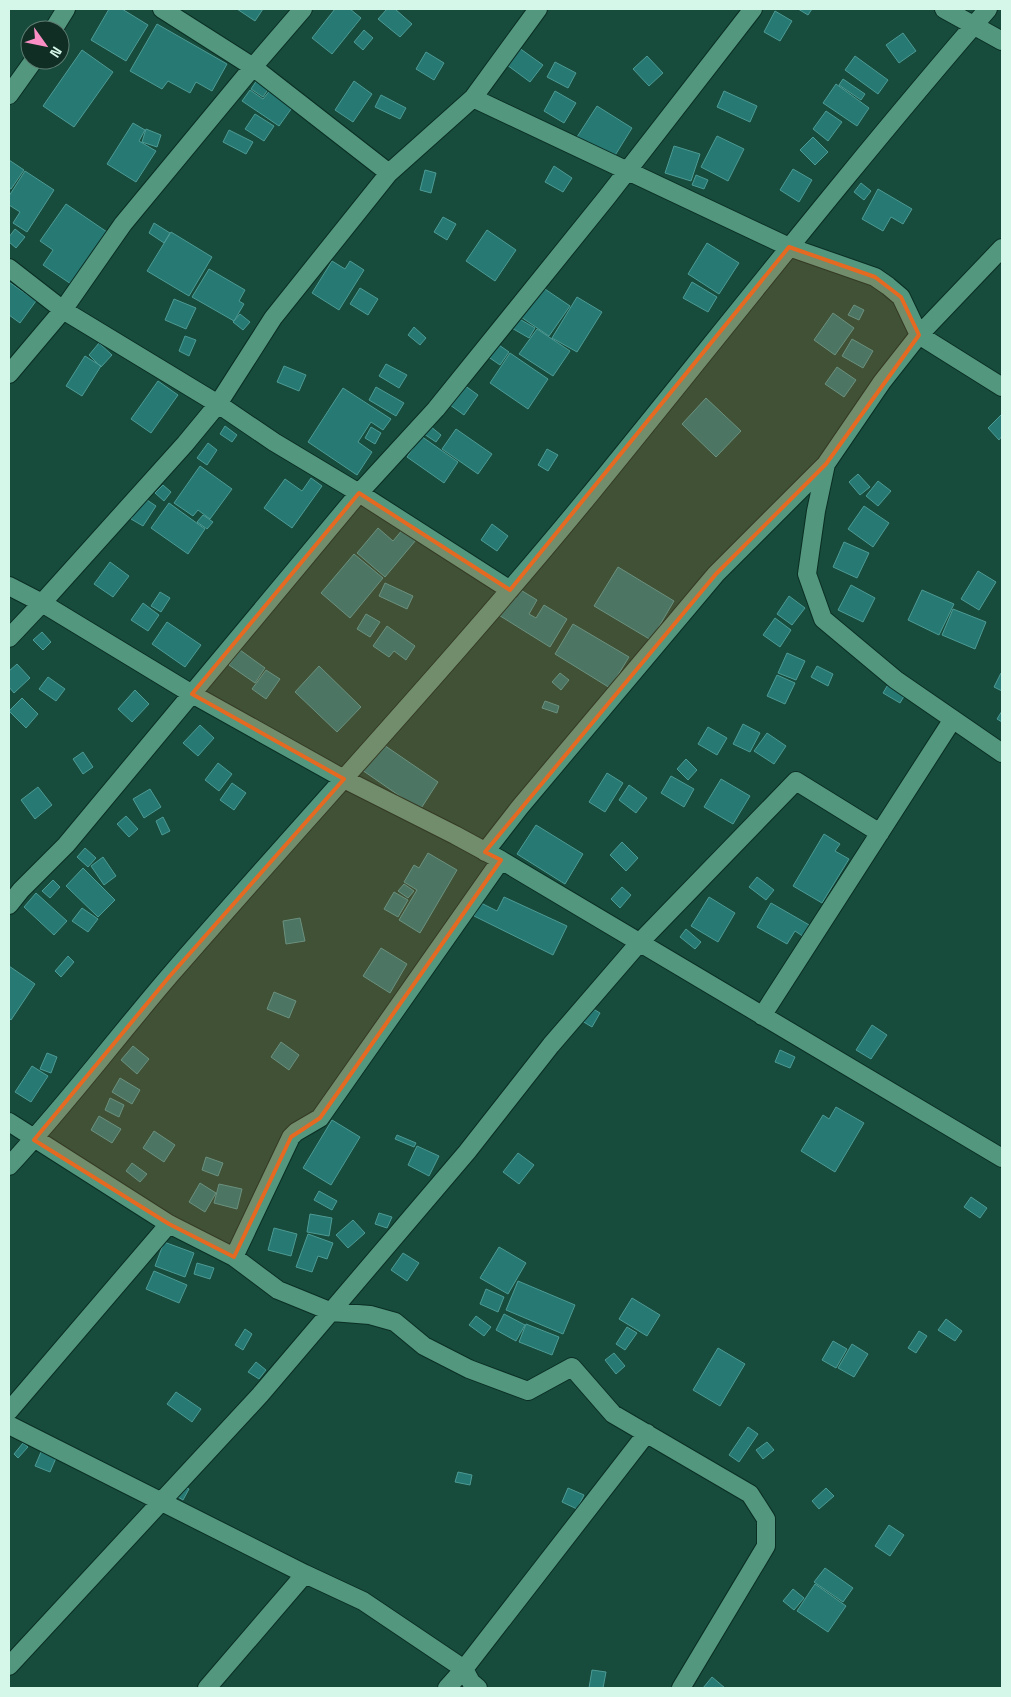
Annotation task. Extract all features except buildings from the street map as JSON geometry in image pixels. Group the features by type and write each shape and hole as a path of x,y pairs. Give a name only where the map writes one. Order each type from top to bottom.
{"street":[{"path":"59,20 66,9"},
{"path":"162,9 253,67 389,173"},
{"path":"9,374 63,310 124,224 303,9"},
{"path":"9,638 185,444 218,404 273,318 389,173 473,98 538,9"},
{"path":"9,905 21,890 66,845 359,493 436,409 628,170 753,9"},
{"path":"944,9 1002,41"},
{"path":"9,1166 34,1140 169,977 510,590 587,498 789,247 988,9"},
{"path":"9,95 27,70"},
{"path":"473,98 789,247 875,277 901,298 919,335 1002,387"},
{"path":"234,1257 291,1137 320,1118 493,856 520,807 716,574 826,464 882,382 919,335 1002,248"},
{"path":"9,268 63,310 218,404 274,442 359,493 510,590"},
{"path":"826,464 816,512 807,574 823,619 896,680 1002,753"},
{"path":"9,586 42,603 192,694 344,779 493,856 1002,1158"},
{"path":"762,1016 953,719"},
{"path":"9,1666 260,1395 467,1152 551,1044 639,943 796,781 880,832"},
{"path":"9,1122 34,1140 169,1224 234,1257 278,1290 332,1312 370,1315 395,1322 424,1346 469,1369 528,1391 572,1367 613,1414 647,1432 750,1494 766,1519 766,1546 681,1688"},
{"path":"9,1410 169,1224"},
{"path":"9,1425 305,1574 364,1601 464,1669 478,1688"},
{"path":"447,1688 464,1669 647,1432"},
{"path":"207,1688 305,1574"}],"highlighted area":[{"path":"789,247 875,277 901,297 919,335 826,464 716,574 485,852 501,860 320,1118 291,1137 234,1257 169,1224 34,1140 169,977 344,779 192,694 359,493 510,590"}]}
